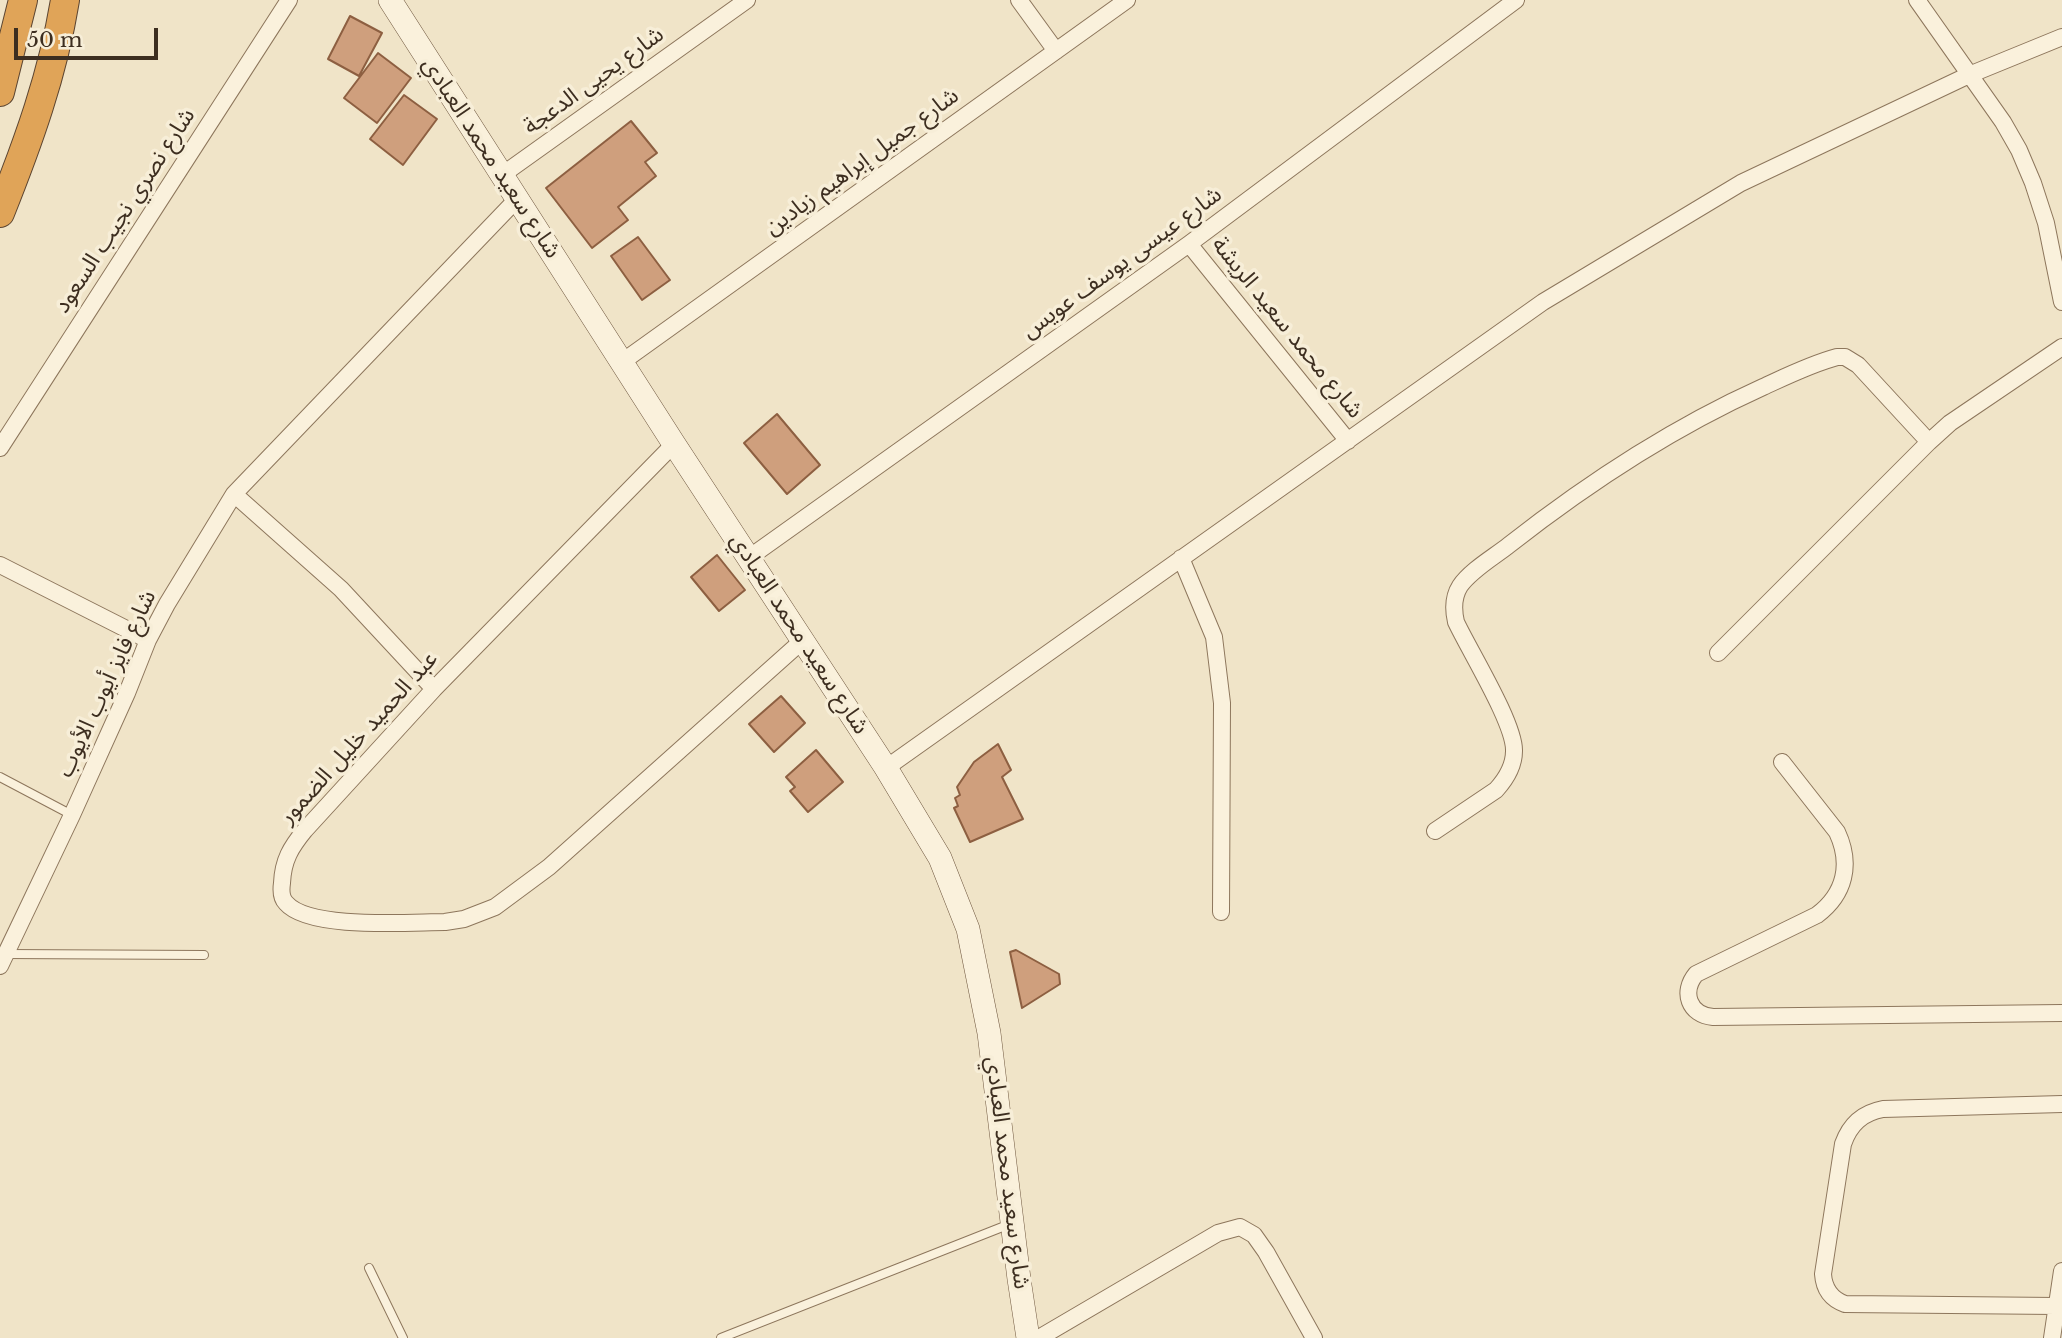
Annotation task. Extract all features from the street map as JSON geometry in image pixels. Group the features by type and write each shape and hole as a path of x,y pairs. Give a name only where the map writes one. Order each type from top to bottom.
{"highway":[{"path":"0,92 23,0"},
{"path":"0,213 29,141 60,32 65,0"},
{"path":"0,146 17,148 29,141"}],"street":[{"name":"شارع نصري نجيب السعود","path":"0,448 289,0"},
{"name":"شارع سعيد محمد العبادي","path":"390,0 674,444 886,768 940,859 968,929 989,1033 1028,1338"},
{"name":"شارع يحيى الدعجة","path":"502,175 747,0"},
{"path":"1020,0 1056,51"},
{"name":"شارع جميل إبراهيم زيادين","path":"622,362 1127,0"},
{"name":"شارع عيسى يوسف عويس","path":"750,557 1189,244 1516,0"},
{"path":"1917,0 2003,122 2033,183 2053,251 2062,302"},
{"path":"886,768 1543,302 1741,183 1969,75 2062,37"},
{"name":"شارع فايز أيوب الأيوب","path":"3,960 72,815 148,640 234,494 518,198"},
{"name":"شارع محمد سعيد الريشة","path":"1189,244 1348,441"},
{"path":"1718,653 1950,423 2062,347"},
{"path":"1436,831 1496,790 1510,772 1513,762 1510,729 1456,622 1454,605 1455,597 1464,582 1520,537 1566,501 1655,443 1740,397 1837,357 1845,357 1858,365 1929,442"},
{"name":"عبد الحميد خليل الضمور","path":"674,444 434,689 292,845 283,863 282,897 287,905 310,917 332,922 445,922 464,919 495,907 549,867 802,641"},
{"path":"234,494 341,589 434,689"},
{"path":"1181,558 1214,637 1222,703 1221,912"},
{"path":"0,565 148,640"},
{"path":"1782,762 1837,832 1845,852 1846,863 1841,886 1827,907 1817,915 1696,974 1688,987 1693,1009 1713,1017 2062,1013"},
{"path":"2056,1306 1845,1304 1833,1298 1827,1291 1823,1274 1843,1144 1851,1127 1865,1114 1883,1109 2062,1104"},
{"path":"1039,1338 1219,1233 1240,1227 1254,1235 1266,1252 1314,1338"},
{"path":"2052,1338 2062,1271"}],"lane":[{"path":"0,777 72,815"},
{"path":"3,960 204,954"},
{"path":"721,1338 1013,1223"},
{"path":"369,1268 403,1338"}],"building":[{"path":"350,16 382,33 359,76 328,59"},
{"path":"378,53 411,78 377,123 344,98"},
{"path":"404,95 437,119 403,165 370,139"},
{"path":"631,121 657,153 645,162 656,176 618,207 628,220 592,248 546,188"},
{"path":"638,237 670,280 642,300 611,256"},
{"path":"777,414 820,465 787,494 744,443"},
{"path":"717,555 745,590 719,611 691,577"},
{"path":"781,696 805,723 774,752 749,724"},
{"path":"998,744 1011,770 1002,777 1023,819 970,842 954,808 958,806 955,798 960,795 957,787 974,762"},
{"path":"816,750 843,782 808,812 790,791 795,787 786,777"},
{"path":"1016,950 1059,974 1060,984 1022,1008 1010,952"}]}
